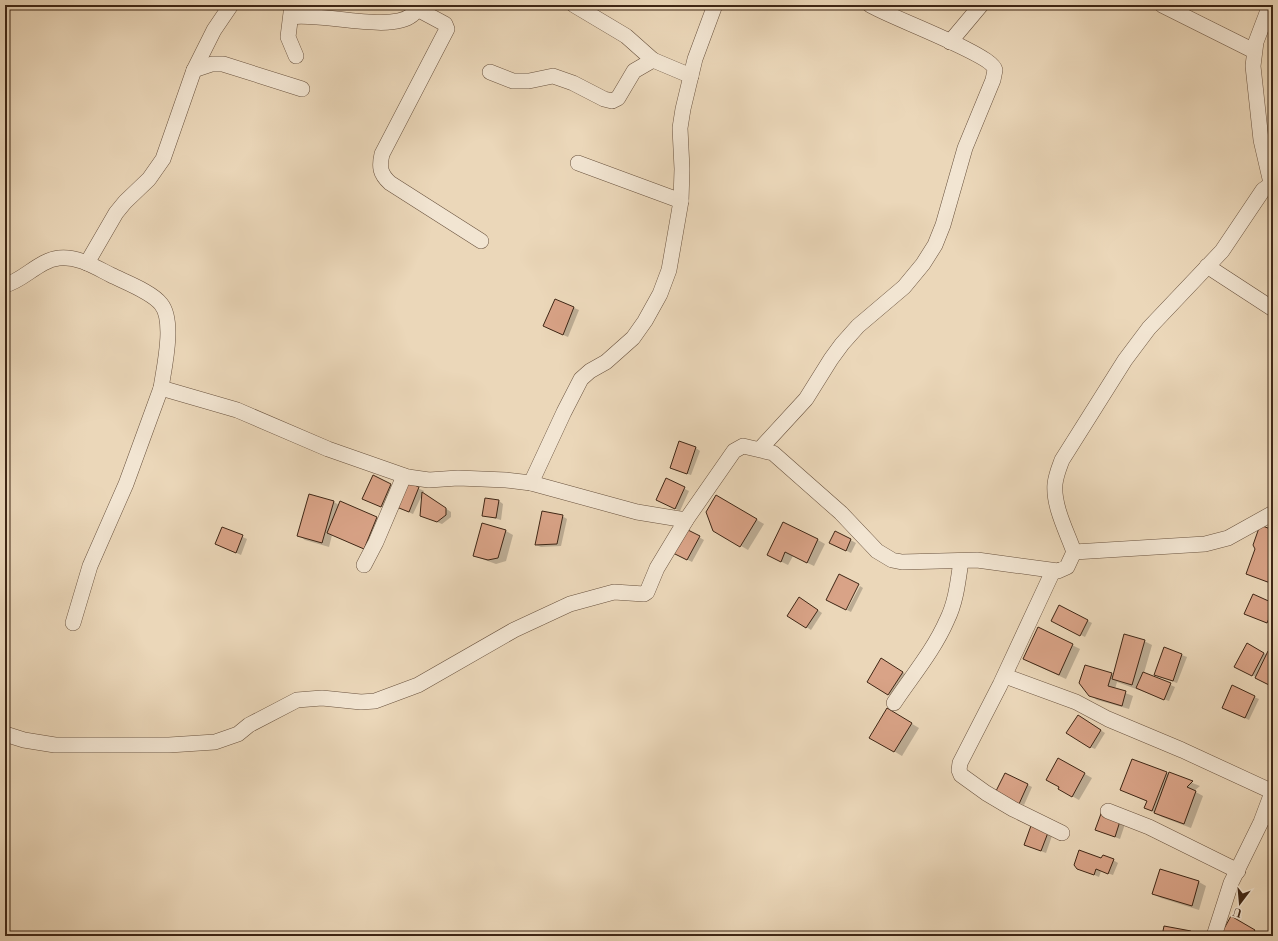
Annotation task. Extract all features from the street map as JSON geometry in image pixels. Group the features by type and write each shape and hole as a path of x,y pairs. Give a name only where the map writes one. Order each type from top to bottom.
{"street":[{"path":"87,263 116,213 125,202 149,179 163,159 194,70 214,30 231,5"},
{"path":"574,5 626,36 653,60 691,76"},
{"path":"531,483 581,379 590,371 606,362 633,338 645,321 660,294 669,270 681,201 682,169 680,128 695,59 715,5"},
{"path":"760,449 806,399 842,344 858,326 904,287 923,264 935,245 943,225 965,148 993,80 995,70 991,62 870,5"},
{"path":"950,42 981,5"},
{"path":"1162,5 1254,51"},
{"path":"5,734 24,740 55,745 168,745 215,742 238,734 249,725 297,700 322,698 361,702 387,697 418,686 514,630 570,604 614,592 641,594 647,592 657,568 686,520 734,451 743,446 773,453 841,513 884,557 902,562 995,562 1053,571 1067,567 1074,552 1057,503 1055,491 1057,473 1062,460 1125,360 1149,328 1230,241 1264,190 1272,183 1260,140 1253,66 1254,51 1270,5"},
{"path":"296,56 288,37 291,11 303,15 360,21 395,21 413,14 418,7 444,24 448,29 382,154 380,169 384,177 390,183 481,241"},
{"path":"490,72 513,82 528,81 553,76 573,83 604,99 612,101 618,98 634,71 653,60"},
{"path":"194,70 212,64 223,64 302,89"},
{"path":"578,163 681,201"},
{"path":"5,285 29,271 58,258 81,260 148,295 162,305 166,317 168,329 161,388 126,484 90,566 72,623"},
{"path":"1207,266 1273,309"},
{"path":"161,388 237,410 328,449 404,476 429,480 466,478 531,483 636,512 686,520"},
{"path":"364,565 384,525 404,476"},
{"path":"1074,552 1205,544 1228,538 1273,513"},
{"path":"894,703 940,635 948,619 954,600 962,561"},
{"path":"1053,571 1005,676 960,763 959,770 961,774 986,793 1013,809 1062,832"},
{"path":"1005,676 1076,702 1108,719 1273,791 1230,888 1214,936"},
{"path":"1108,811 1149,827 1238,871"}],"building":[{"path":"555,299 574,307 563,335 543,326"},
{"path":"679,441 696,447 687,474 670,468"},
{"path":"373,475 391,484 381,507 362,499"},
{"path":"666,478 685,487 675,509 656,500"},
{"path":"405,481 419,487 409,512 394,506"},
{"path":"422,492 446,508 446,515 437,522 420,516"},
{"path":"309,494 334,501 322,543 297,536"},
{"path":"716,495 757,519 740,547 713,531 706,512"},
{"path":"485,498 499,500 496,518 482,516"},
{"path":"340,501 377,517 364,549 327,533"},
{"path":"542,511 563,515 557,544 535,545"},
{"path":"783,522 818,539 807,563 785,552 781,562 767,555"},
{"path":"482,523 506,530 498,558 488,560 473,556"},
{"path":"1260,525 1273,530 1273,584 1246,574 1255,549 1253,545"},
{"path":"222,527 243,535 236,553 215,544"},
{"path":"684,528 700,536 687,560 671,552"},
{"path":"835,531 851,539 846,551 829,543"},
{"path":"839,574 859,584 846,610 826,600"},
{"path":"1253,594 1273,603 1273,609 1267,623 1244,614"},
{"path":"799,597 818,610 806,628 787,616"},
{"path":"1059,605 1088,620 1080,636 1051,621"},
{"path":"1038,627 1073,644 1059,675 1023,659"},
{"path":"1124,634 1145,640 1132,685 1112,679"},
{"path":"1247,643 1264,653 1252,676 1234,667"},
{"path":"1164,647 1182,654 1173,681 1154,675"},
{"path":"1268,651 1273,653 1273,687 1255,678"},
{"path":"881,658 903,672 888,695 867,682"},
{"path":"1085,665 1112,673 1108,686 1126,691 1122,706 1089,696 1079,683"},
{"path":"1143,672 1171,683 1164,700 1136,688"},
{"path":"1232,685 1255,696 1245,718 1222,708"},
{"path":"887,708 912,723 894,752 869,738"},
{"path":"1078,715 1101,730 1090,748 1066,733"},
{"path":"1058,758 1085,773 1072,797 1058,789 1059,787 1046,780"},
{"path":"1132,759 1167,772 1152,811 1144,808 1147,801 1120,790"},
{"path":"1169,772 1193,781 1187,787 1196,791 1184,824 1154,813"},
{"path":"1005,773 1028,784 1019,804 995,793"},
{"path":"1102,811 1121,818 1115,837 1095,830"},
{"path":"1032,823 1049,830 1041,851 1024,845"},
{"path":"1079,850 1101,858 1103,855 1114,859 1108,874 1096,869 1094,875 1077,869 1074,865"},
{"path":"1160,869 1199,881 1192,906 1152,894"},
{"path":"1231,916 1255,930 1251,936 1220,936"},
{"path":"1164,926 1191,931 1191,936 1162,936"}]}
